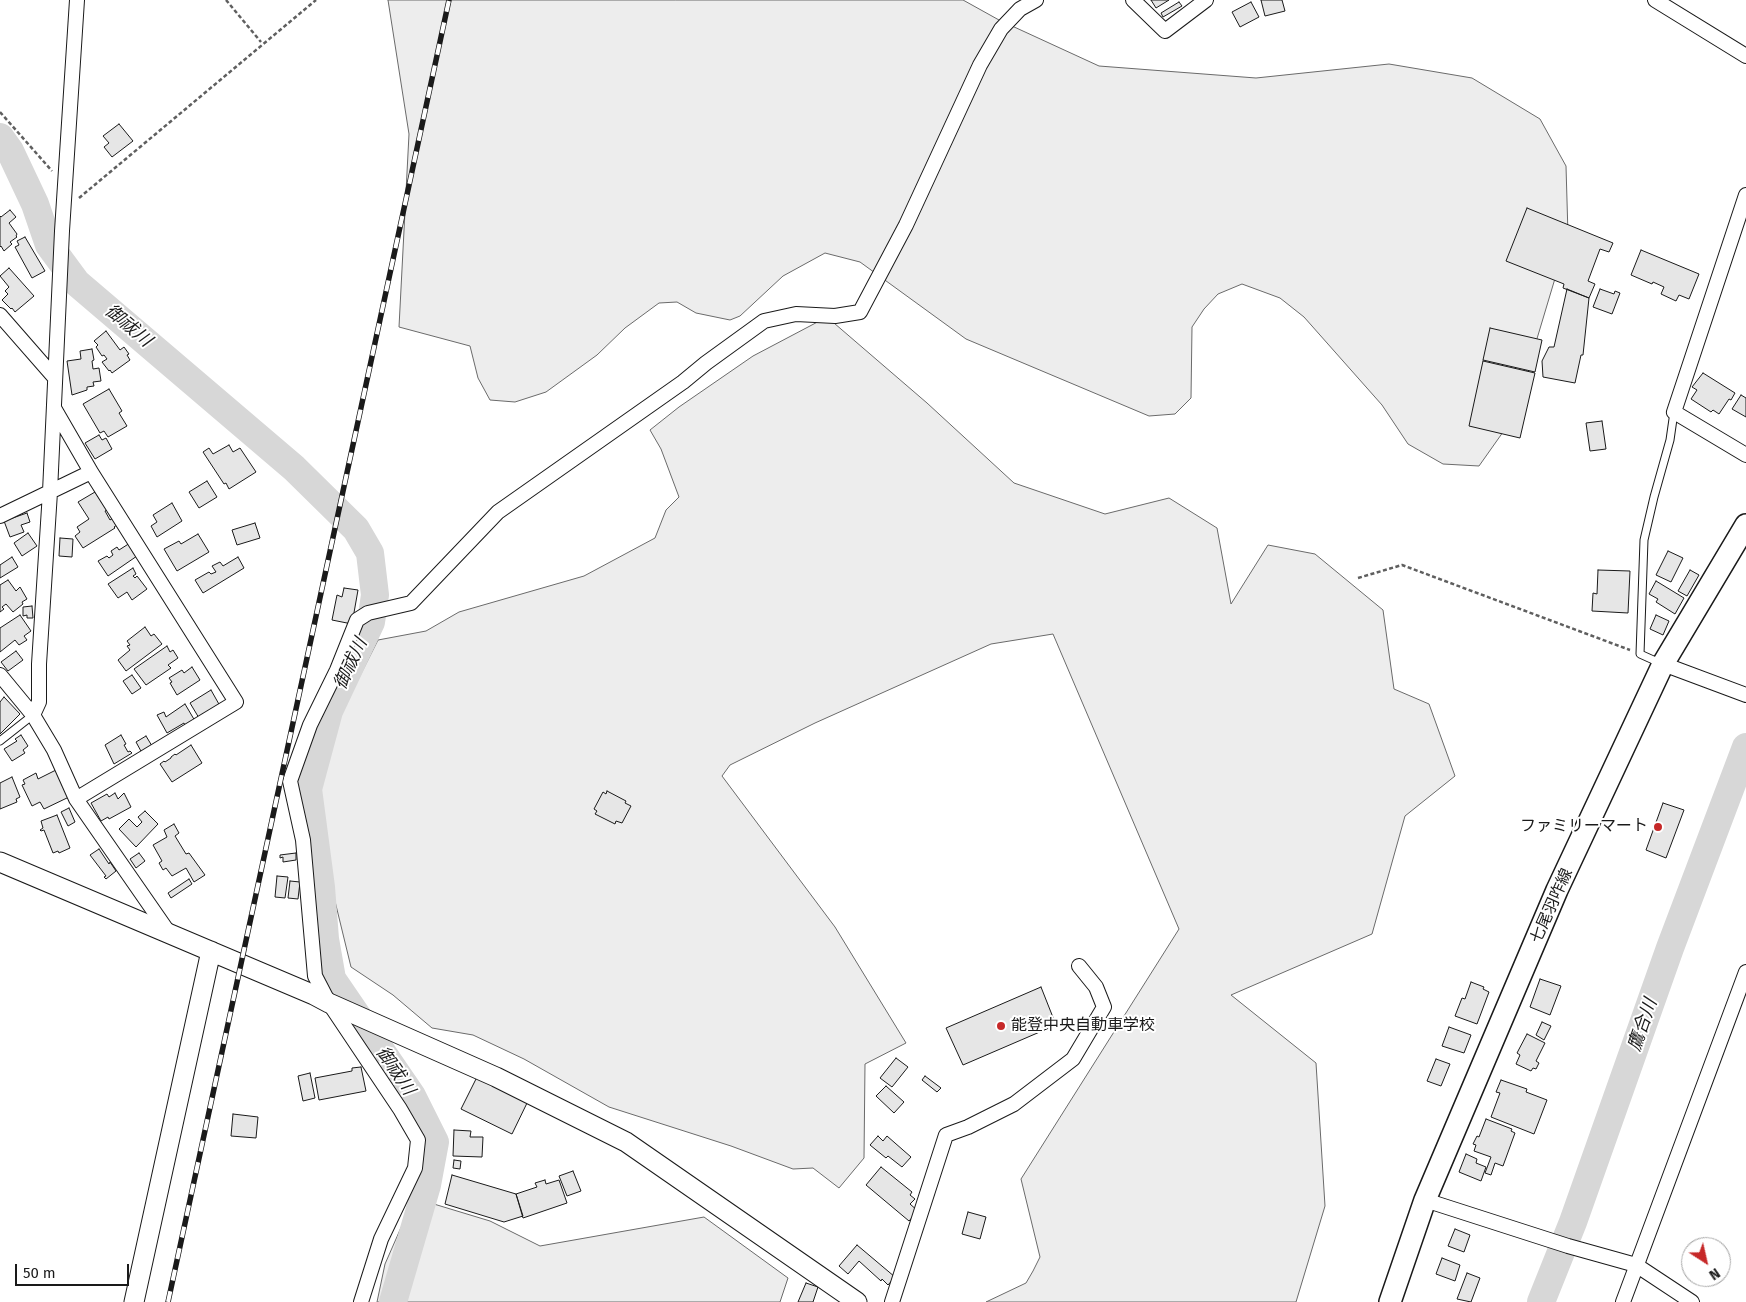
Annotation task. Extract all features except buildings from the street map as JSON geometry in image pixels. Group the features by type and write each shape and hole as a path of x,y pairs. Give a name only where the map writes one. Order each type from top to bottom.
{"main road":[{"name":"七尾羽咋線","path":"1390,1302 1425,1200 1557,890 1663,664 1746,525"}],"street":[{"path":"33,715 39,702 39,664 50,492 64,186 77,0"},
{"path":"361,1302 381,1239 415,1168 418,1140 400,1109 329,1003 315,976 303,840 290,781 310,725 338,670 357,620 374,611 411,603 498,512 684,382 706,363 764,321 796,314 835,316 860,312 906,225 980,66 1001,29 1020,8 1036,0"},
{"path":"1133,0 1165,31 1206,0"},
{"path":"1655,0 1746,56"},
{"path":"1746,195 1674,412 1746,455"},
{"path":"0,315 55,378"},
{"path":"54,408 91,472 236,702 76,799"},
{"path":"0,516 91,472"},
{"path":"1663,664 1746,695"},
{"path":"0,675 33,715 54,750 76,799 169,933"},
{"path":"0,862 314,995 496,1077 626,1142 857,1302"},
{"path":"134,1302 211,951"},
{"path":"892,1302 946,1135 968,1127 1014,1104 1073,1059 1104,1007 1096,987 1080,966"},
{"path":"1623,1302 1746,972"},
{"path":"1425,1200 1562,1244 1636,1265 1692,1302"}],"lane":[{"path":"1663,664 1640,654 1644,540 1670,440 1674,412"},
{"path":"0,741 33,715"}],"path":[{"path":"226,0 261,42"},
{"path":"63,212 316,0"},
{"path":"0,112 64,186"},
{"path":"1358,578 1402,565 1640,654"}],"shaded area":[{"path":"388,0 963,0 999,20 1099,66 1256,78 1389,64 1472,78 1540,119 1566,166 1568,235 1536,342 1508,425 1479,466 1443,464 1408,444 1382,405 1304,317 1280,298 1242,284 1218,294 1204,309 1192,327 1191,398 1175,414 1149,416 966,339 860,262 825,253 783,276 740,316 730,320 696,313 677,302 659,303 625,328 597,355 546,392 515,402 490,400 478,378 470,346 399,327 409,134"},
{"path":"827,317 927,403 1014,483 1105,514 1169,498 1217,528 1231,604 1268,545 1315,554 1383,610 1394,689 1429,704 1455,776 1405,816 1372,934 1231,995 1316,1063 1325,1206 1296,1302 986,1302 1026,1283 1033,1271 1040,1257 1021,1179 1179,929 1053,634 991,644 815,723 730,765 722,776 835,927 906,1043 865,1064 864,1158 839,1188 813,1168 793,1169 731,1146 609,1107 524,1059 473,1035 432,1028 393,995 351,967 324,856 318,786 333,729 378,640 426,631 459,612 584,576 655,538 666,510 679,497 661,449 650,430 679,407 753,356"},
{"path":"414,1198 490,1221 540,1246 704,1217 788,1278 780,1302 377,1302 385,1264"}],"waterway":[{"name":"御祓川","path":"0,137 10,151 35,204 49,245 77,283 294,468 356,529 370,553 375,595 371,622 329,711 308,789 321,887 325,939 332,979 412,1096 435,1142 427,1185 393,1302"},
{"name":"鷹合川","path":"1541,1302 1573,1222 1670,948 1746,747"}],"railway":[{"path":"168,1302 449,0"}],"place":[{"name":"ファミリーマート","path":"1658,827"},
{"name":"能登中央自動車学校","path":"1001,1026"}]}
